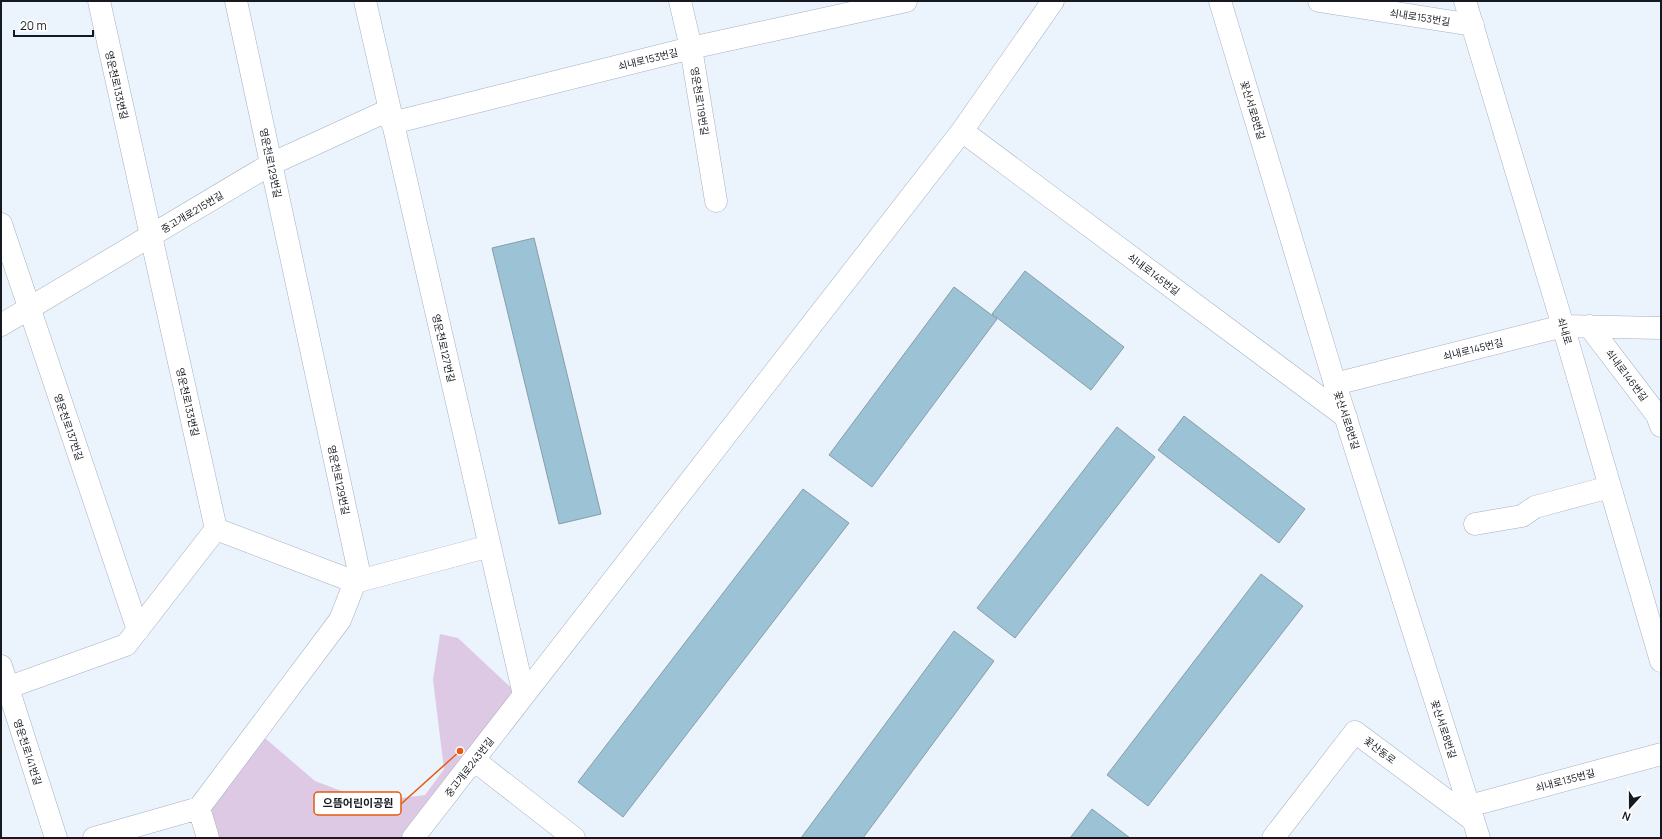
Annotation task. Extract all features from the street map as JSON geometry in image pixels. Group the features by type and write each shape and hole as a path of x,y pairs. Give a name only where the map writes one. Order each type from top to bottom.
{"street":[{"name":"영운천로133번길","path":"98,1 216,529"},
{"name":"영운천로129번길","path":"198,808 340,620 359,572 236,1"},
{"name":"영운천로127번길","path":"365,1 390,117 524,695"},
{"name":"영운천로119번길","path":"680,1 692,48 716,201"},
{"name":"쇠내로153번길","path":"390,117 906,1"},
{"name":"중고개로243번길","path":"413,838 962,131 1053,1"},
{"name":"꽃산서로8번길","path":"1220,1 1335,384 1474,821"},
{"name":"쇠내로153번길","path":"1319,1 1402,8 1473,25"},
{"name":"쇠내로","path":"1466,1 1564,326 1661,661"},
{"name":"중고개로215번길","path":"1,325 271,164 390,117"},
{"name":"쇠내로145번길","path":"962,131 1346,416"},
{"name":"영운천로137번길","path":"1,224 138,630"},
{"name":"쇠내로145번길","path":"1335,384 1564,326"},
{"path":"1564,326 1661,328"},
{"name":"쇠내로146번길","path":"1589,326 1657,415 1661,426"},
{"path":"1475,524 1522,516 1535,507 1610,487"},
{"path":"4,689 126,645 216,529 355,582 490,546"},
{"name":"영운천로141번길","path":"1,666 4,689 56,838"},
{"name":"꽃산동로","path":"1273,838 1355,732 1474,821"},
{"name":"쇠내로135번길","path":"1474,821 1661,754"},
{"path":"474,760 574,838"},
{"path":"94,838 198,808 208,838"}],"shaded area":[{"path":"440,634 458,638 520,696 411,838 211,838 202,809 259,733 315,781 370,802 425,795 444,769 433,680"}],"building":[{"path":"534,238 601,514 559,524 492,248"},
{"path":"1025,271 1124,347 1091,390 992,314"},
{"path":"954,287 997,319 872,487 829,455"},
{"path":"1184,416 1305,509 1279,543 1158,450"},
{"path":"1117,427 1155,457 1015,638 977,608"},
{"path":"803,489 849,523 623,817 578,782"},
{"path":"1261,574 1303,606 1148,806 1107,775"},
{"path":"954,631 994,661 863,838 801,838"},
{"path":"1092,809 1130,838 1070,838"}],"place":[{"name":"으뜸어린이공원","path":"460,751"}]}
